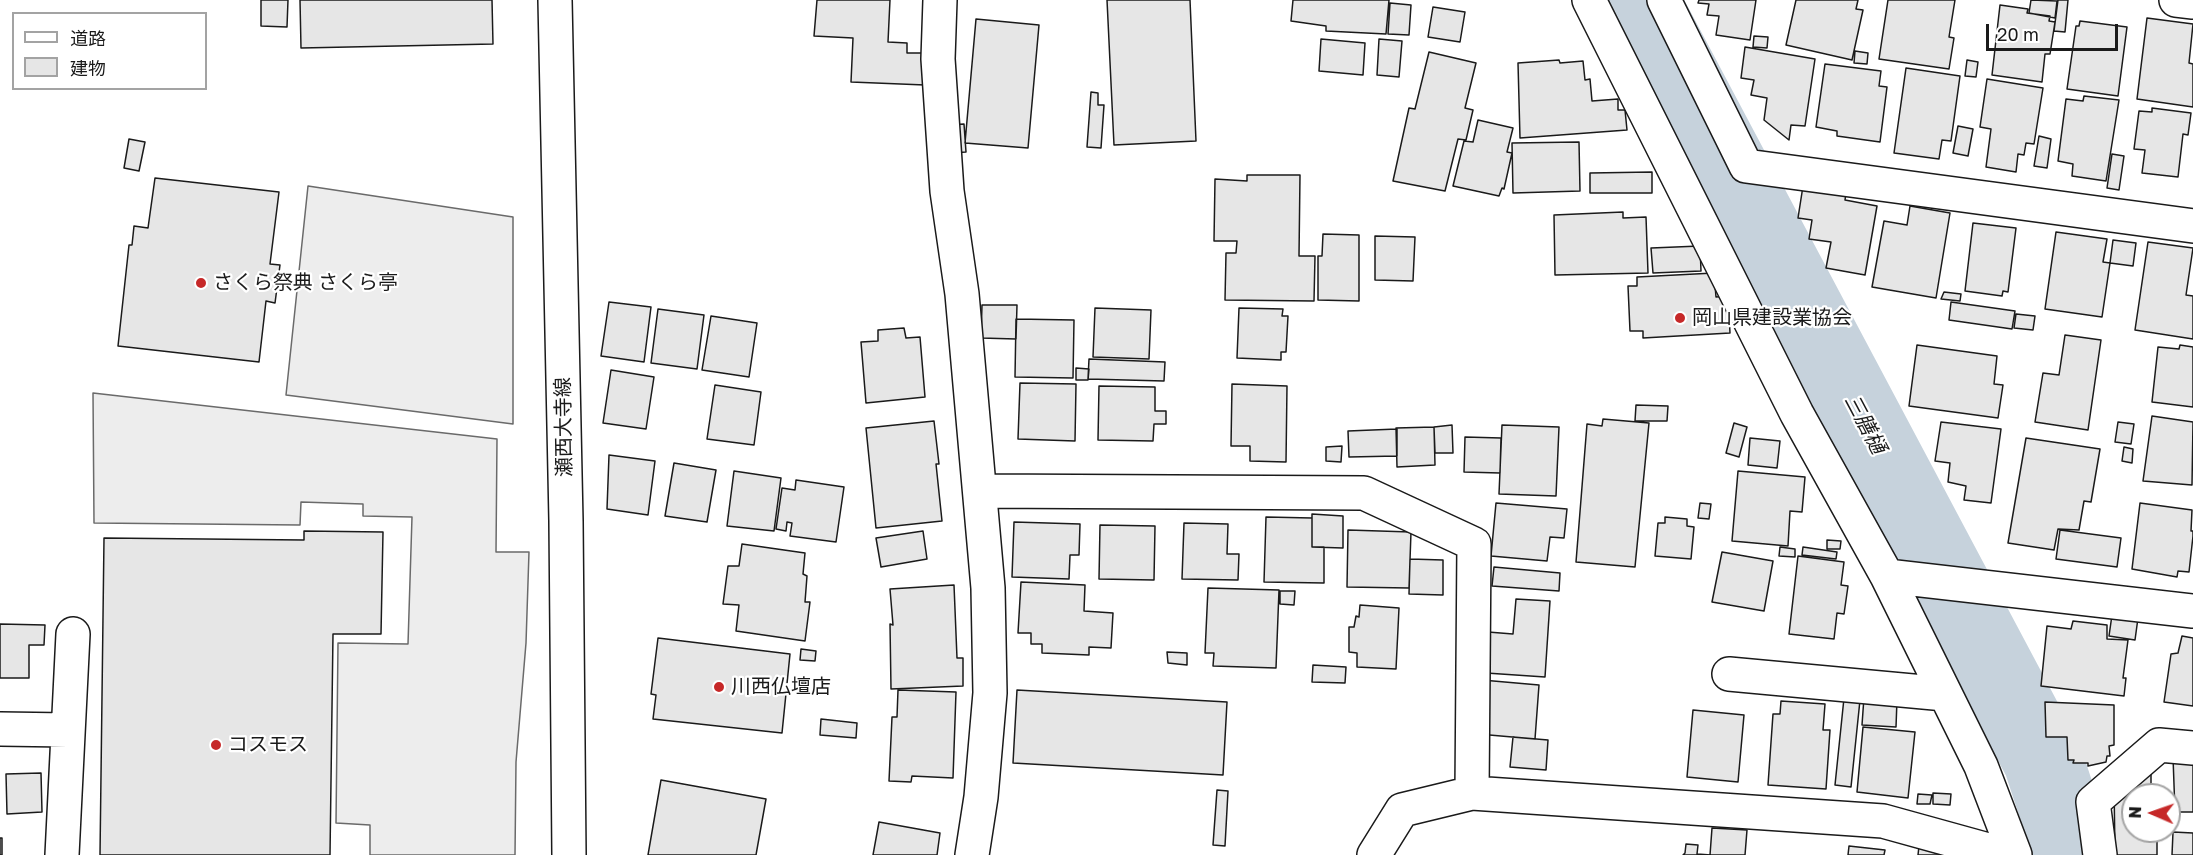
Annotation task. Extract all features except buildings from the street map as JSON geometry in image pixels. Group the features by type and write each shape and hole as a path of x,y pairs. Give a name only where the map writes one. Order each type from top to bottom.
{"street":[{"name":"瀬西大寺線","path":"555,0 566,520 569,855"},
{"path":"940,0 938,58 947,191 962,294 988,588 990,693 981,797 972,855"},
{"path":"1589,0 1797,414 1900,577 1945,693 1981,766 2015,855"},
{"path":"1664,0 1746,166 2193,226"},
{"path":"2175,0 2193,2"},
{"path":"980,491 1364,493 1474,544 1472,793"},
{"path":"1900,577 2193,611"},
{"path":"62,855 73,634"},
{"path":"1729,674 1945,693"},
{"path":"0,729 69,730"},
{"path":"2100,855 2092,802 2159,745 2193,747"},
{"path":"1374,855 1402,810 1472,793 1883,821 2006,855"}],"shaded area":[{"path":"308,186 513,217 513,424 286,395"},
{"path":"93,393 497,439 496,552 529,552 526,643 516,762 515,855 370,855 370,825 336,823 338,643 408,644 412,517 363,516 363,504 301,502 300,525 94,523"}],"waterway":[{"name":"三膳樋","path":"1639,0 2043,760 2074,855"}],"place":[{"name":"さくら祭典 さくら亭","path":"201,283"},
{"name":"岡山県建設業協会","path":"1680,318"},
{"name":"川西仏壇店","path":"719,687"},
{"name":"コスモス","path":"216,745"}]}
